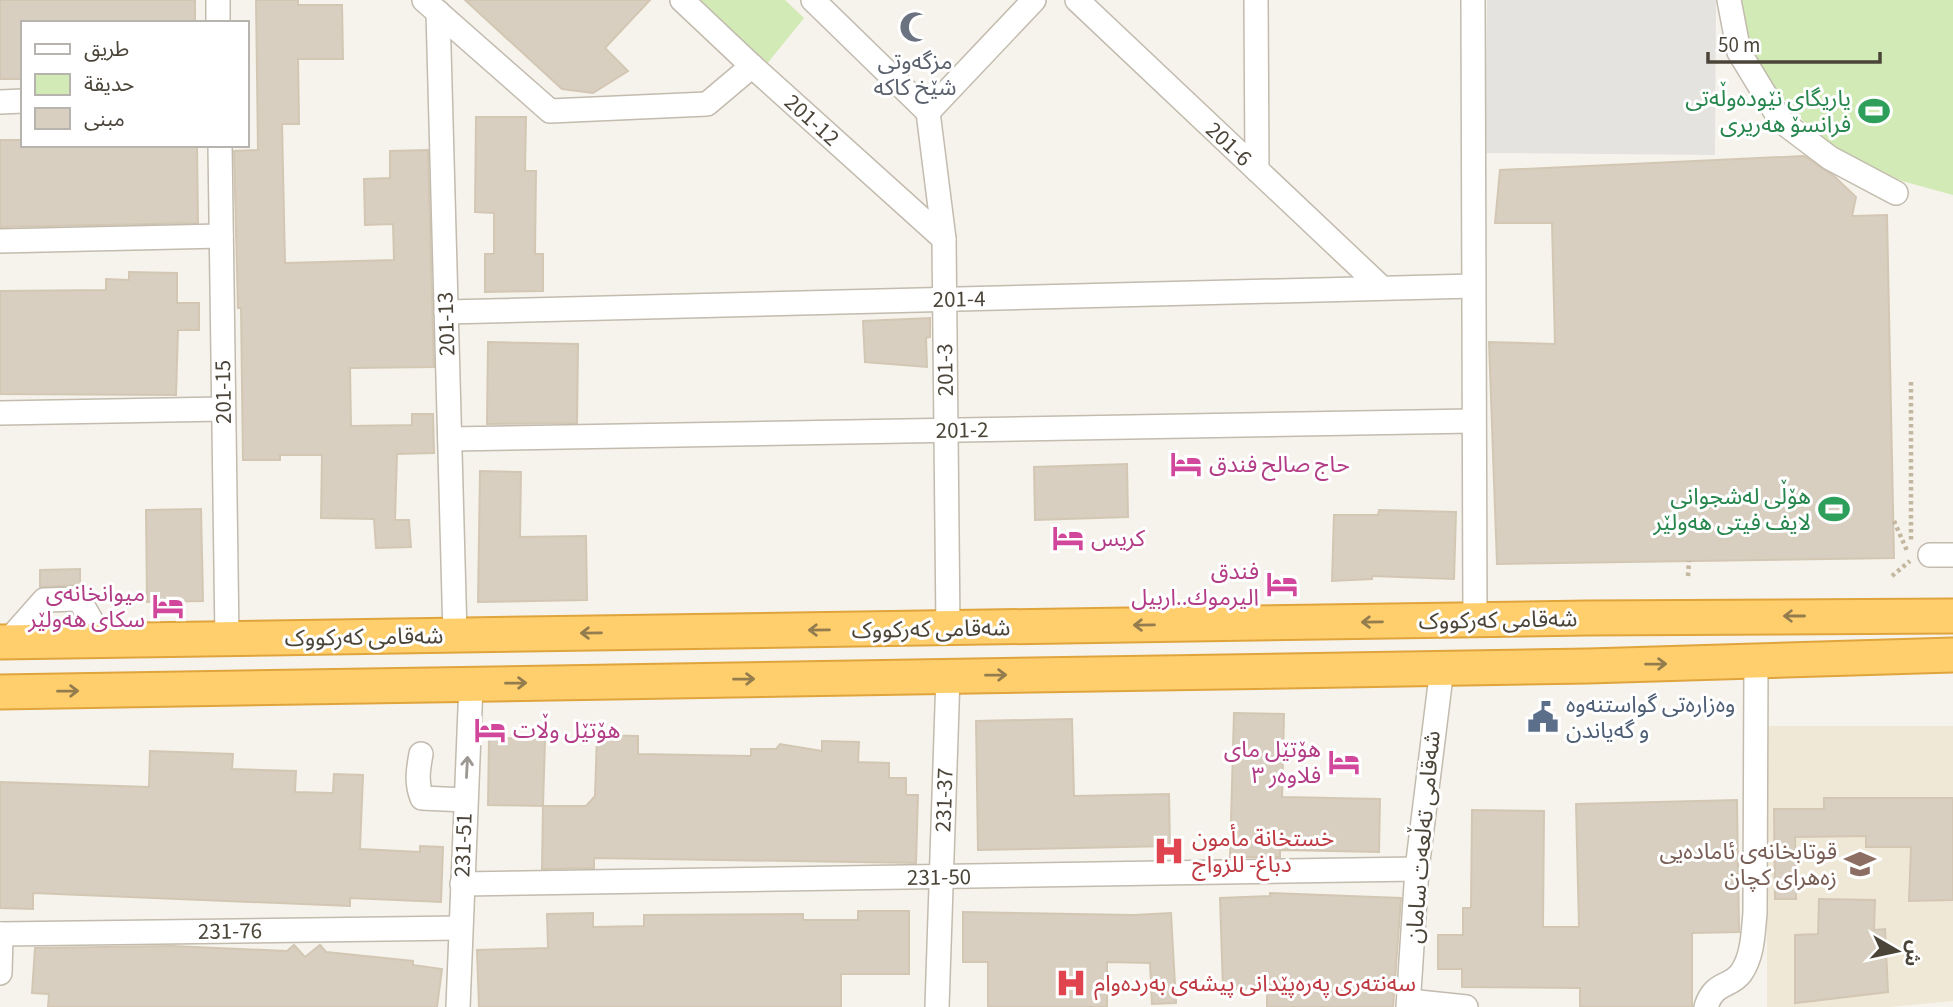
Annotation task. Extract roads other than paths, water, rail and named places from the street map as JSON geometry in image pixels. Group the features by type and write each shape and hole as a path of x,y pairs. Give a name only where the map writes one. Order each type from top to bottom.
{"highway":[{"name":"شەقامی کەرکووک","path":"1863,616 1953,605"},
{"name":"شەقامی کەرکووک","path":"3,642 1475,620 1953,616"},
{"path":"396,637 377,647 373,661 374,669 384,680 402,685"},
{"path":"312,638 330,645 335,651 338,666 331,679 313,687"},
{"name":"شەقامی کەرکووک","path":"0,692 1441,668 1953,655"},
{"name":"شەقامی کەرکووک","path":"1857,659 1953,667"}],"street":[{"path":"218,0 218,21"},
{"name":"201-12","path":"682,0 944,239"},
{"path":"813,0 928,112 1034,0"},
{"name":"201-6","path":"1077,0 1382,288"},
{"path":"1256,0 1257,170"},
{"path":"1473,0 1475,620"},
{"path":"1729,0 1739,52 1781,121 1830,158 1896,193"},
{"path":"431,6 550,111 706,104 752,66"},
{"name":"201-13","path":"431,6 446,312 455,635"},
{"path":"0,102 21,102"},
{"name":"201-3","path":"928,112 944,239 948,628"},
{"name":"201-15","path":"220,147 227,639"},
{"path":"0,241 221,236"},
{"name":"201-4","path":"446,312 1473,286"},
{"path":"0,413 223,409"},
{"name":"201-2","path":"450,439 1473,421"},
{"path":"1920,558 1953,555"},
{"path":"1706,1007 1715,989 1740,975 1751,952 1755,914 1756,662"},
{"name":"شەقامی تەڵعەت سامان","path":"1409,1004 1417,869 1441,668"},
{"name":"231-37","path":"937,1007 948,676"},
{"name":"231-51","path":"458,1007 471,684"},
{"path":"421,754 418,774 422,798 465,800"},
{"name":"231-50","path":"462,884 1417,869"},
{"name":"231-76","path":"1,934 460,928"},
{"path":"0,973 1,934"},
{"path":"1409,1004 1466,1007"}],"place":[{"name":"مزگه‌وتی شێخ كاكه","path":"915,27"},
{"name":"یاریگای نێودەوڵەتی فرانسۆ هەریری","path":"1874,111"},
{"name":"حاج صالح فندق","path":"1186,464"},
{"name":"هۆڵی لەشجوانی لایف فیتی هەولێر","path":"1834,509"},
{"name":"كريس","path":"1068,538"},
{"name":"فندق اليرموك..اربيل","path":"1282,584"},
{"name":"میوانخانەی سکای هەولێر","path":"168,606"},
{"name":"وەزارەتی گواستنەوە و گەیاندن","path":"1543,717"},
{"name":"هۆتێل وڵات","path":"490,730"},
{"name":"هۆتێل مای فلاوەر ٣","path":"1344,762"},
{"name":"خستخانة مأمون دباغ- للزواج","path":"1169,851"},
{"name":"قوتابخانەی ئامادەیی زەهرای کچان","path":"1860,864"},
{"name":"سەنتەری پەرەپێدانی پیشەی بەردەوام","path":"1071,983"}]}
